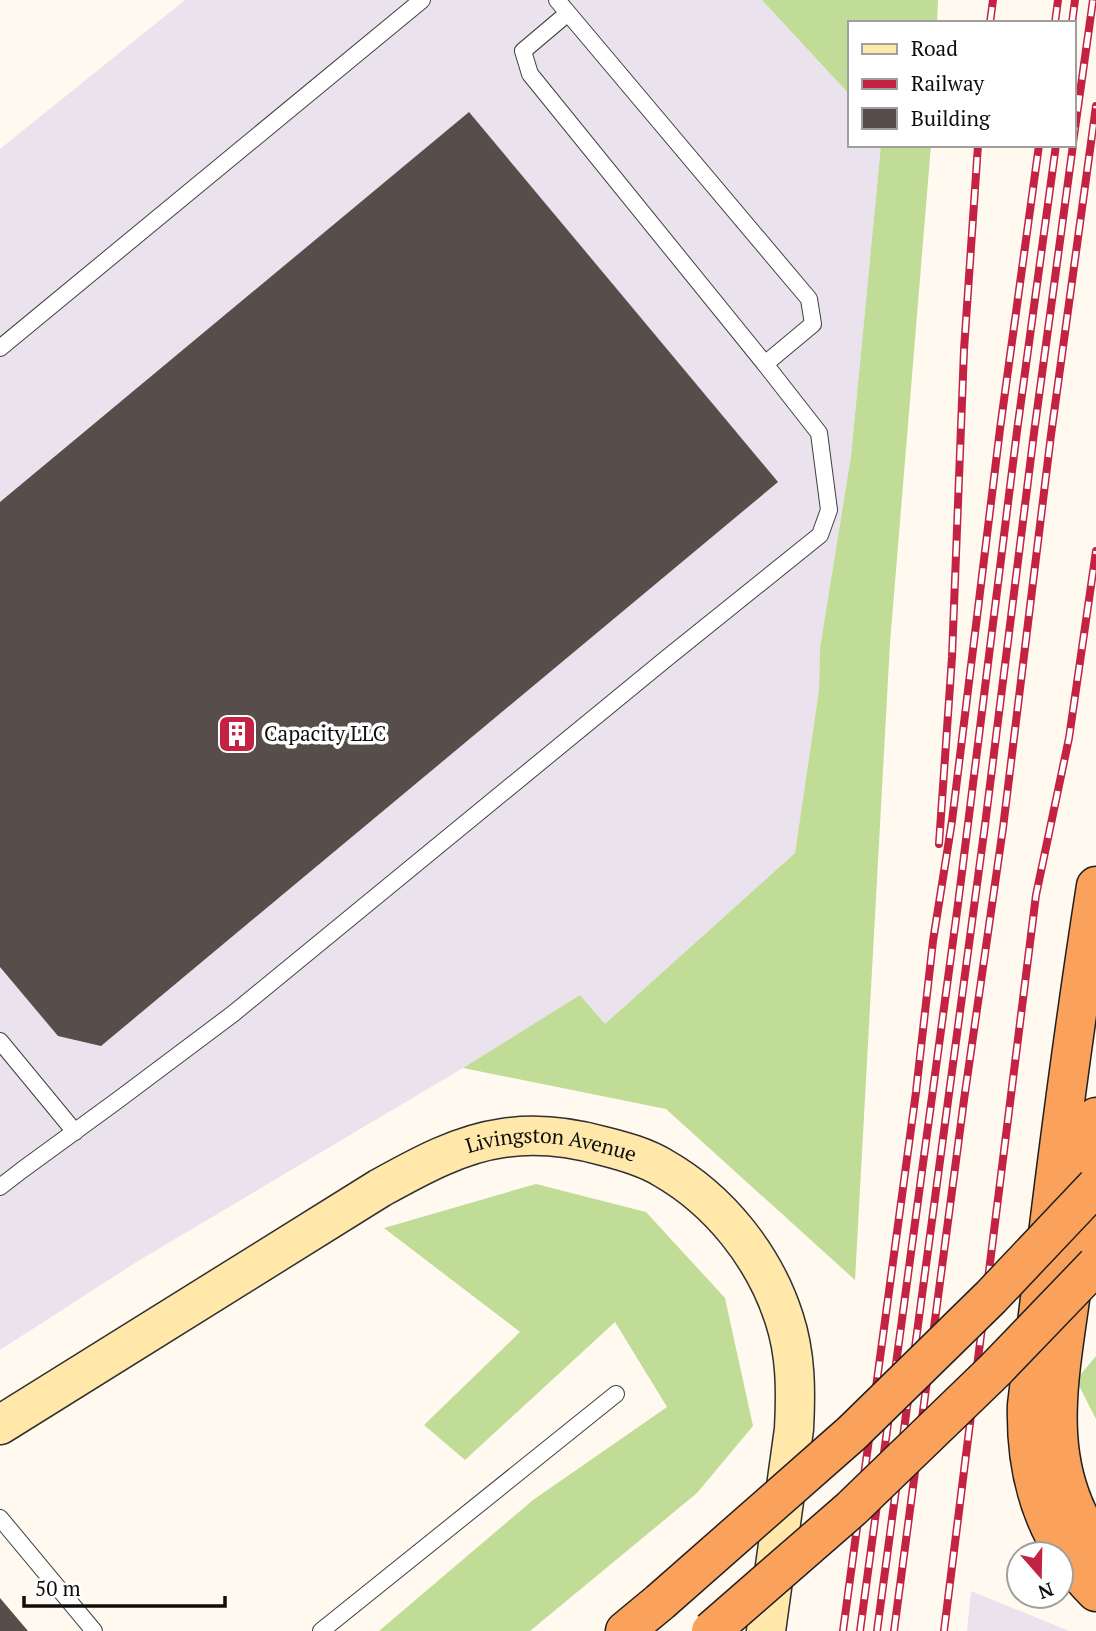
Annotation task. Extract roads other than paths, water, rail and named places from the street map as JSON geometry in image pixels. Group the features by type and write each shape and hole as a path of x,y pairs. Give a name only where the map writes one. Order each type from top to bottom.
{"highway":[{"path":"1096,886 1068,1075 1027,1405 1027,1441 1039,1500 1048,1523 1073,1566 1096,1592"},
{"path":"1096,1117 1057,1414 1061,1463 1066,1483 1084,1529 1096,1545"},
{"path":"625,1631 852,1433 981,1306 1096,1186"},
{"path":"711,1631 851,1509 995,1370 1096,1265"}],"main road":[{"name":"Livingston Avenue","path":"0,1425 380,1188 431,1161 502,1138 552,1137 609,1147 660,1166 685,1181 708,1201 729,1222 763,1269 785,1319 792,1348 796,1397 766,1631"}],"lane":[{"path":"0,348 422,0"},
{"path":"0,1187 234,1013 820,534 829,510 819,432 530,74 523,51 562,6 809,299 813,324 765,364"},
{"path":"0,1041 75,1132"},
{"path":"321,1631 616,1394"},
{"path":"0,1518 94,1631"}],"railway":[{"path":"990,21 993,0"},
{"path":"1055,21 1058,0"},
{"path":"1072,21 1075,0"},
{"path":"1075,129 1093,0"},
{"path":"894,1631 1003,828 1051,435 1096,106"},
{"path":"939,844 952,657 964,350 978,147"},
{"path":"843,1631 916,1092 933,941 952,821 1000,429 1039,147"},
{"path":"860,1631 1056,147"},
{"path":"877,1631 1073,147"},
{"path":"944,1631 1036,895 1069,738 1096,551"}],"place":[{"name":"Capacity LLC","path":"237,734"}]}
